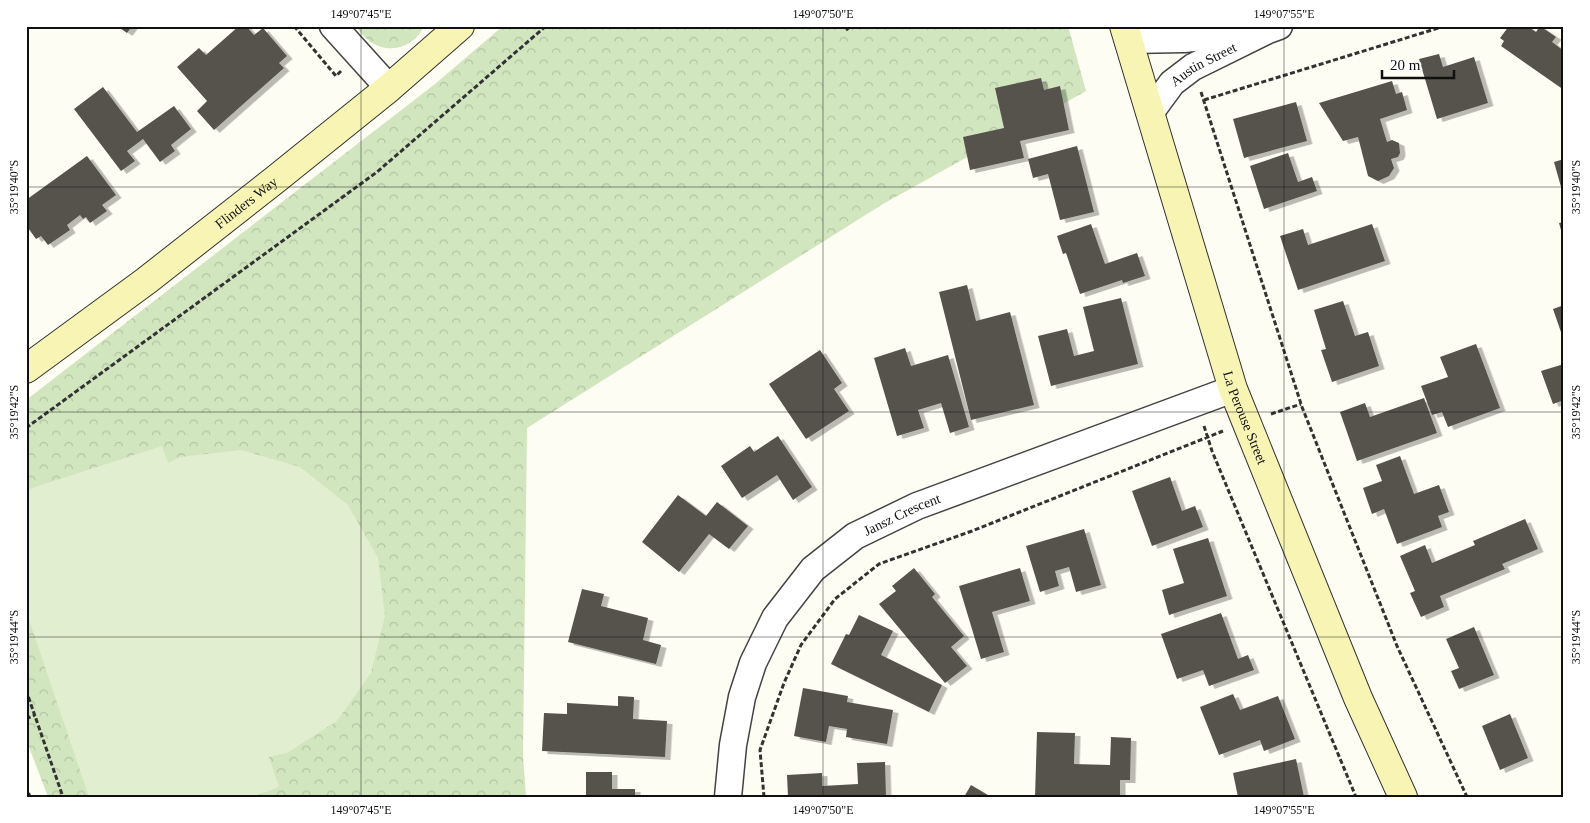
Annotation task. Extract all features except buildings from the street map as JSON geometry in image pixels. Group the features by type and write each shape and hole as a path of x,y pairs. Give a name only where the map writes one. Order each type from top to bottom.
{"street":[{"path":"333,26 389,88"},
{"name":"Flinders Way","path":"26,369 146,281 389,88 458,27"},
{"name":"Austin Street","path":"1126,33 1184,39 1274,28"},
{"name":"Austin Street","path":"1150,113 1172,83 1193,67 1274,28"},
{"name":"La Perouse Street","path":"1126,33 1233,388 1358,698 1403,797"},
{"name":"Jansz Crescent","path":"728,797 736,726 742,697 753,662 775,618 813,569 855,536 917,506 1233,388"}],"path":[{"path":"26,428 377,172 546,26"},
{"path":"846,30 851,26"},
{"path":"1445,26 1204,100 1301,404 1397,646 1467,797"},
{"path":"764,797 760,750 784,683 801,645 835,599 879,564 972,531 1207,436 1301,404"},
{"path":"26,690 64,797"},
{"path":"26,718 35,715"},
{"path":"26,786 30,797"}],"green space":[{"path":"355,26 424,26 416,38 404,46 383,48 373,44"},
{"path":"503,26 1068,26 1086,91 883,204 527,428 523,755 526,797 48,797 26,739 26,400 435,84"},
{"path":"162,446 168,463 180,457 241,450 300,467 348,505 378,558 385,616 371,673 337,721 287,753 269,757 279,787 252,797 89,797 26,611 26,490"}]}
